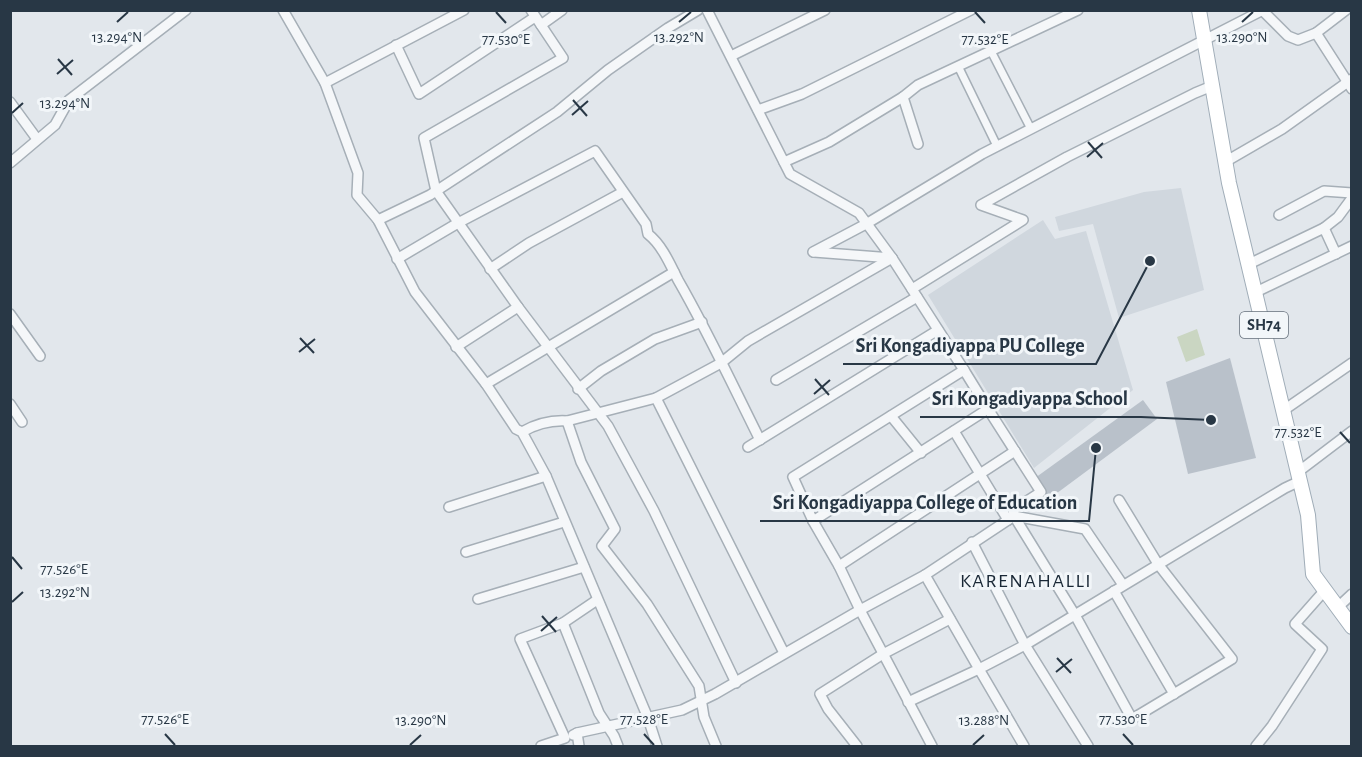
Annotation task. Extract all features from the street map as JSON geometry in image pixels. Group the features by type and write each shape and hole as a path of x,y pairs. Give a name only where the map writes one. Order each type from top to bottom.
{"main road":[{"name":"SH74","path":"1199,10 1225,162 1308,515 1313,574 1352,627"}],"street":[{"path":"10,163 55,125 69,100 186,10"},
{"path":"283,10 325,83 358,172 357,195 378,220 415,292 486,384 516,429 522,432 546,476 648,718 657,747"},
{"path":"325,83 464,10"},
{"path":"396,45 419,94 536,18 562,10"},
{"path":"378,220 436,191 557,112 608,70 698,10"},
{"path":"707,10 790,174 859,213 915,293 1041,492 1013,510 1011,518"},
{"path":"731,56 825,10"},
{"path":"758,110 802,94 971,10"},
{"path":"784,162 829,142 903,97 918,85 1078,10"},
{"path":"892,258 813,252 866,224 997,146 1262,11 1288,36 1298,40 1316,33 1346,10"},
{"path":"536,18 563,58 424,138 436,191 490,269 608,426 654,511 736,683"},
{"path":"1225,162 1282,129 1350,83 1316,33"},
{"path":"990,51 1031,129"},
{"path":"958,66 997,146"},
{"path":"776,380 915,293 1023,220 981,205 1067,157 1212,86"},
{"path":"903,97 918,144"},
{"path":"10,102 37,140"},
{"path":"397,259 458,223 595,151 646,224 648,234 656,240 702,322 760,440"},
{"path":"1279,216 1324,191 1352,193"},
{"path":"490,269 529,243 623,192"},
{"path":"1249,264 1323,228 1338,217 1352,198"},
{"path":"1323,228 1336,254"},
{"path":"1256,292 1352,246"},
{"path":"522,432 533,426 557,421 567,422 656,398 721,363 748,341 892,258"},
{"path":"486,384 674,272"},
{"path":"456,347 518,307"},
{"path":"10,314 40,356"},
{"path":"578,389 601,371 655,339 702,322"},
{"path":"748,447 938,330"},
{"path":"1284,410 1352,363"},
{"path":"932,747 839,566 813,521 793,477 964,370"},
{"path":"656,398 784,653"},
{"path":"10,404 22,422"},
{"path":"813,521 988,409"},
{"path":"891,416 921,453"},
{"path":"567,422 582,465 615,530 602,546 647,604 699,686 704,717 717,747"},
{"path":"908,702 1025,645 1285,488 1352,430"},
{"path":"954,432 1075,615 1132,719 1232,659 1158,564 1119,500"},
{"path":"839,566 1015,451"},
{"path":"449,507 546,476"},
{"path":"541,747 577,733 682,710 701,701 925,575 1011,518 1085,529 1174,694"},
{"path":"466,552 564,522"},
{"path":"972,542 1025,645 1088,747"},
{"path":"478,599 584,567"},
{"path":"925,575 1020,745"},
{"path":"1256,747 1322,649 1294,624 1325,590"},
{"path":"1337,608 1352,594"},
{"path":"565,738 520,639 563,623 597,600"},
{"path":"857,747 828,709 820,694 883,654 950,619"},
{"path":"563,623 599,713 614,736 618,747"},
{"path":"577,733 579,747"}],"shaded area":[{"path":"1181,188 1204,290 1119,318 1093,224 1059,231 1055,217 1144,192"},
{"path":"1043,220 1055,239 1086,231 1133,390 1034,468 928,295"}],"green space":[{"path":"1197,329 1205,355 1186,362 1177,337"}],"building":[{"path":"1230,358 1256,458 1188,474 1166,382"},
{"path":"1143,400 1157,419 1049,499 1035,478"}],"place":[{"name":"Sri Kongadiyappa PU College","path":"1150,261"},
{"name":"Sri Kongadiyappa School","path":"1211,420"},
{"name":"Sri Kongadiyappa College of Education","path":"1096,448"}],"district":[{"name":"KARENAHALLI","path":"1026,581"}]}
